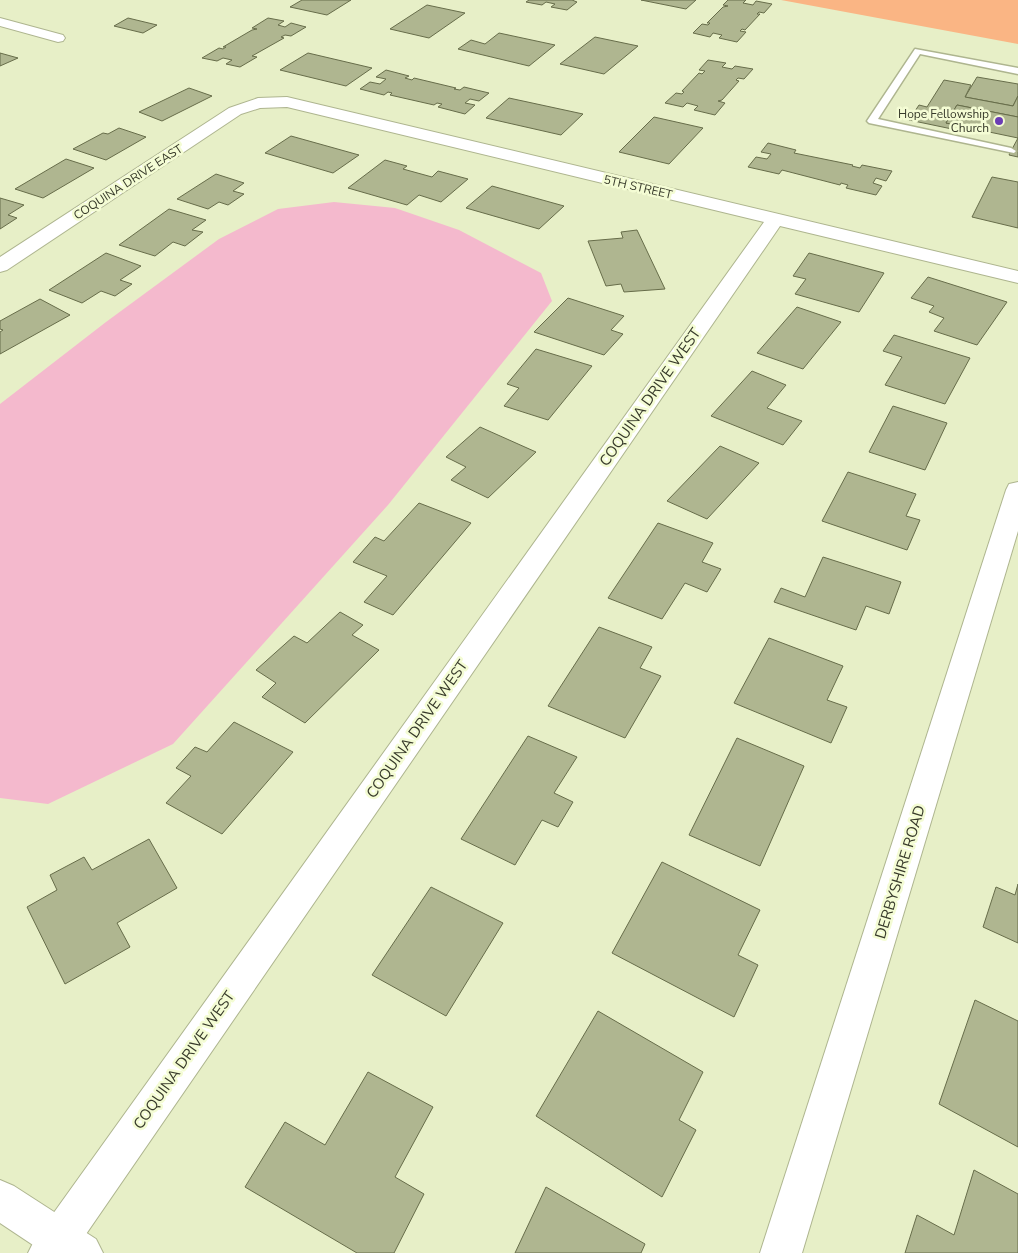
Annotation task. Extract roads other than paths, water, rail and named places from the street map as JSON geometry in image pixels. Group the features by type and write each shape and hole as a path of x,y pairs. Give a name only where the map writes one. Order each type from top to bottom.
{"street":[{"path":"0,22 58,38"},
{"name":"5TH STREET","path":"258,103 287,102 1018,276"},
{"name":"COQUINA DRIVE EAST","path":"0,266 235,111 258,103"},
{"name":"COQUINA DRIVE WEST","path":"63,1248 775,219"},
{"name":"DERBYSHIRE ROAD","path":"781,1253 1018,490"},
{"path":"0,1200 63,1248"}],"lane":[{"path":"1011,151 872,121 918,51 1018,71"}],"place":[{"name":"Hope Fellowship Church","path":"999,121"}]}
